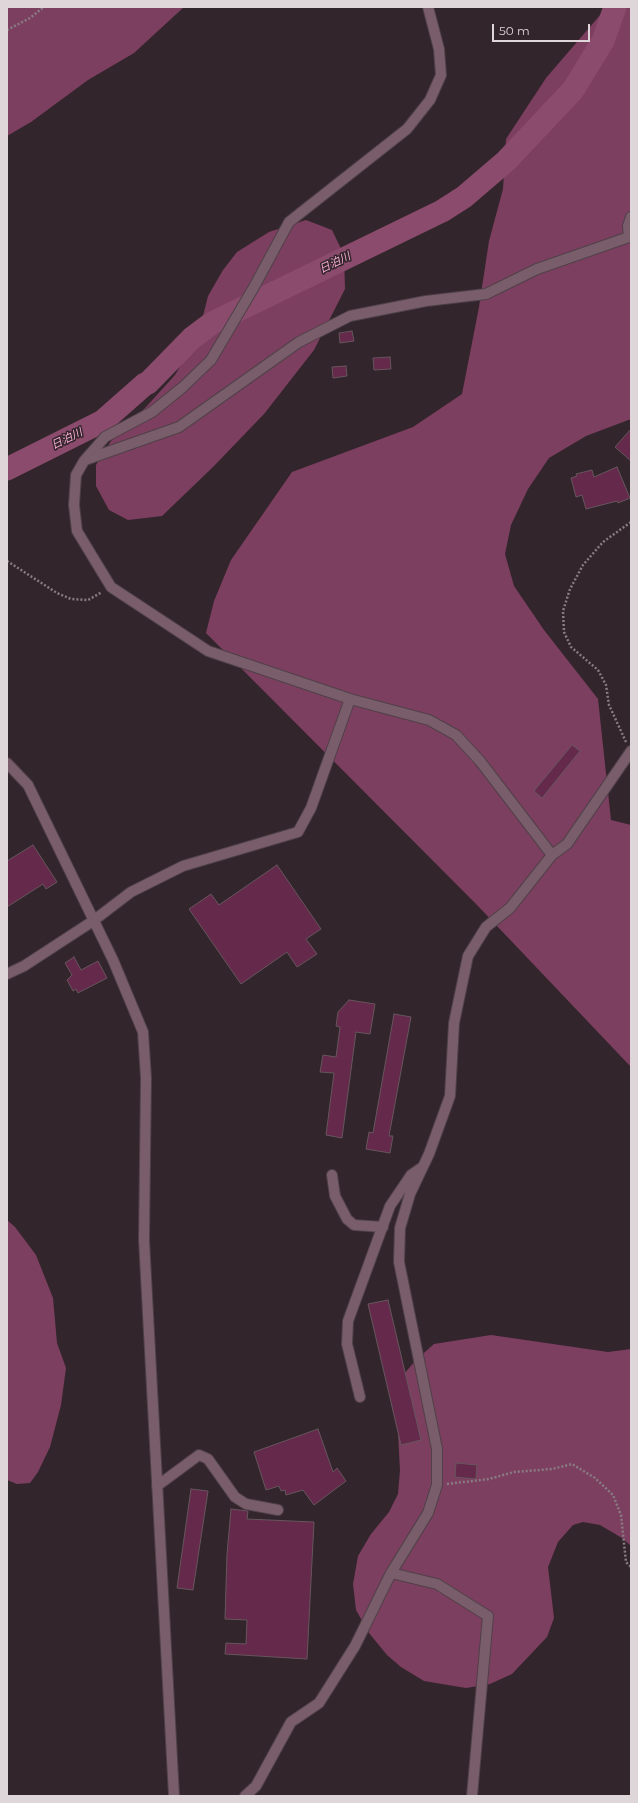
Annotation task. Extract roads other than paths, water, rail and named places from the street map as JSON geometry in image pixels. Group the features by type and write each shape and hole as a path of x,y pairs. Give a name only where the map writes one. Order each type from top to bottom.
{"street":[{"path":"428,7 439,49 441,75 430,100 407,129 289,222 212,360 183,388 152,412 105,437 84,461 76,475 74,505 77,531 111,587 208,651 350,699 429,720 456,735 480,761 552,855"},
{"path":"84,461 179,427 299,342 350,316 426,301 486,294 537,269 630,238 628,226 631,217"},
{"path":"7,974 24,966 93,921 131,892 183,866 298,832 311,808 350,699"},
{"path":"245,1796 256,1786 292,1722 319,1703 355,1646 391,1573 428,1513 437,1485 437,1449 399,1262 400,1228 410,1194 423,1167 450,1096 454,1023 468,956 486,927 510,908 552,855 567,844 630,751"},
{"path":"7,763 28,785 113,960 143,1032 146,1078 144,1240 174,1796"},
{"path":"360,1397 347,1344 348,1321 390,1206 411,1175 423,1167"},
{"path":"332,1174 336,1196 347,1219 354,1225 383,1227"},
{"path":"157,1486 199,1455 208,1459 235,1497 246,1504 278,1510"},
{"path":"391,1573 437,1584 488,1616 472,1796"}],"waterway":[{"name":"日泊川","path":"7,469 103,421 148,383 192,338 212,323 442,211 464,197 506,161 573,90 603,41 615,7"}]}
